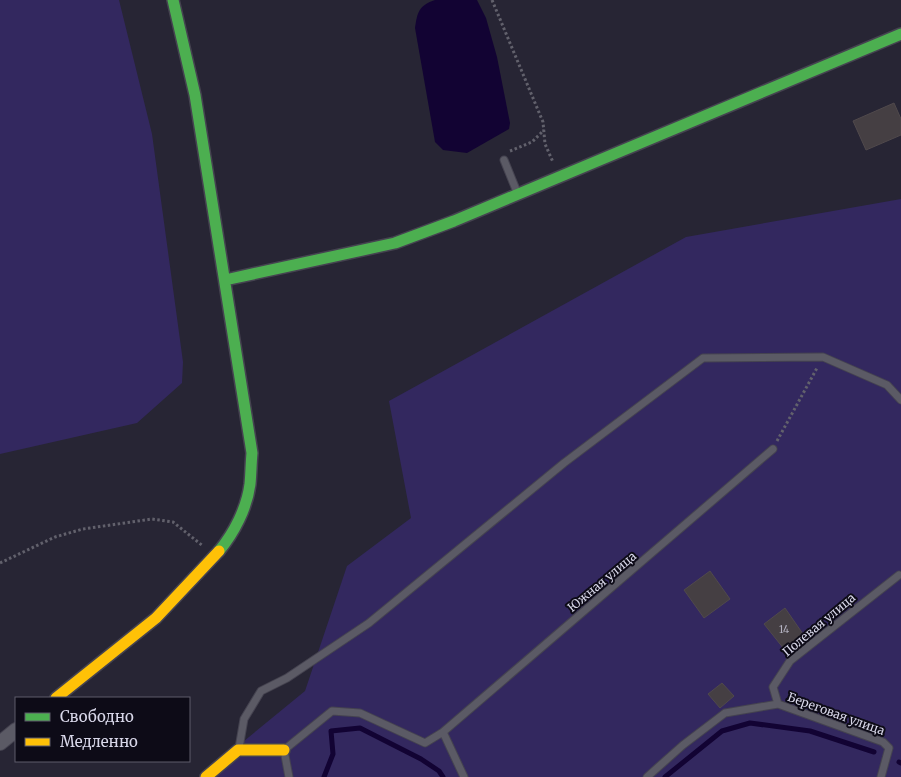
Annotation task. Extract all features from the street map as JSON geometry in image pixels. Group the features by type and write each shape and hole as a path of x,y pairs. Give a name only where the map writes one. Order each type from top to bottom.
{"street":[{"path":"57,697 156,618 215,556 230,536 242,511 250,486 252,453 225,280 194,96 173,0"},
{"path":"225,280 395,243 454,221 901,34"},
{"path":"0,743 15,731"},
{"path":"206,777 238,750 284,750"}],"lane":[{"path":"504,160 518,194"},
{"path":"238,750 244,719 261,691 287,678 369,623 564,463 703,358 823,356 887,385 901,400"},
{"name":"Южная улица","path":"443,732 774,449"},
{"name":"Полевая улица","path":"778,704 773,687 790,660 899,575"},
{"name":"Береговая улица","path":"647,777 683,745 725,713 778,704 883,742 889,748 881,777"},
{"path":"289,777 284,750 332,711 360,714 425,743 443,732 464,777"}],"path":[{"path":"492,0 543,122 545,144 560,177"},
{"path":"504,160 506,153 532,142 544,130"},
{"path":"774,449 823,356"},
{"path":"0,563 55,537 82,529 152,519 173,522 215,556"}],"shaded area":[{"path":"0,0 119,0 152,134 183,362 182,383 137,423 0,454"},
{"path":"435,0 477,0 486,18 497,57 510,123 509,129 467,153 443,150 435,142 415,28 422,7"},
{"path":"901,199 901,777 200,777 305,691 347,566 411,518 389,401 686,237"}],"building":[{"path":"894,103 901,119 901,135 866,150 853,121"},
{"path":"710,571 730,599 704,618 684,590"},
{"path":"785,608 803,634 796,644 784,649 764,624"},
{"path":"722,683 734,696 720,708 708,694"}],"waterway":[{"path":"665,777 722,731 750,723 810,731 874,752"},
{"path":"324,777 333,754 331,731 360,728 421,759 439,771 443,777"}],"traffic: fast":[{"path":"173,0 195,95 252,453 250,484 243,511 235,528 219,551"},
{"path":"225,280 395,243 454,221 901,34"}],"traffic: slow":[{"path":"57,697 156,618 219,551"},
{"path":"206,777 238,750 284,750"}]}
